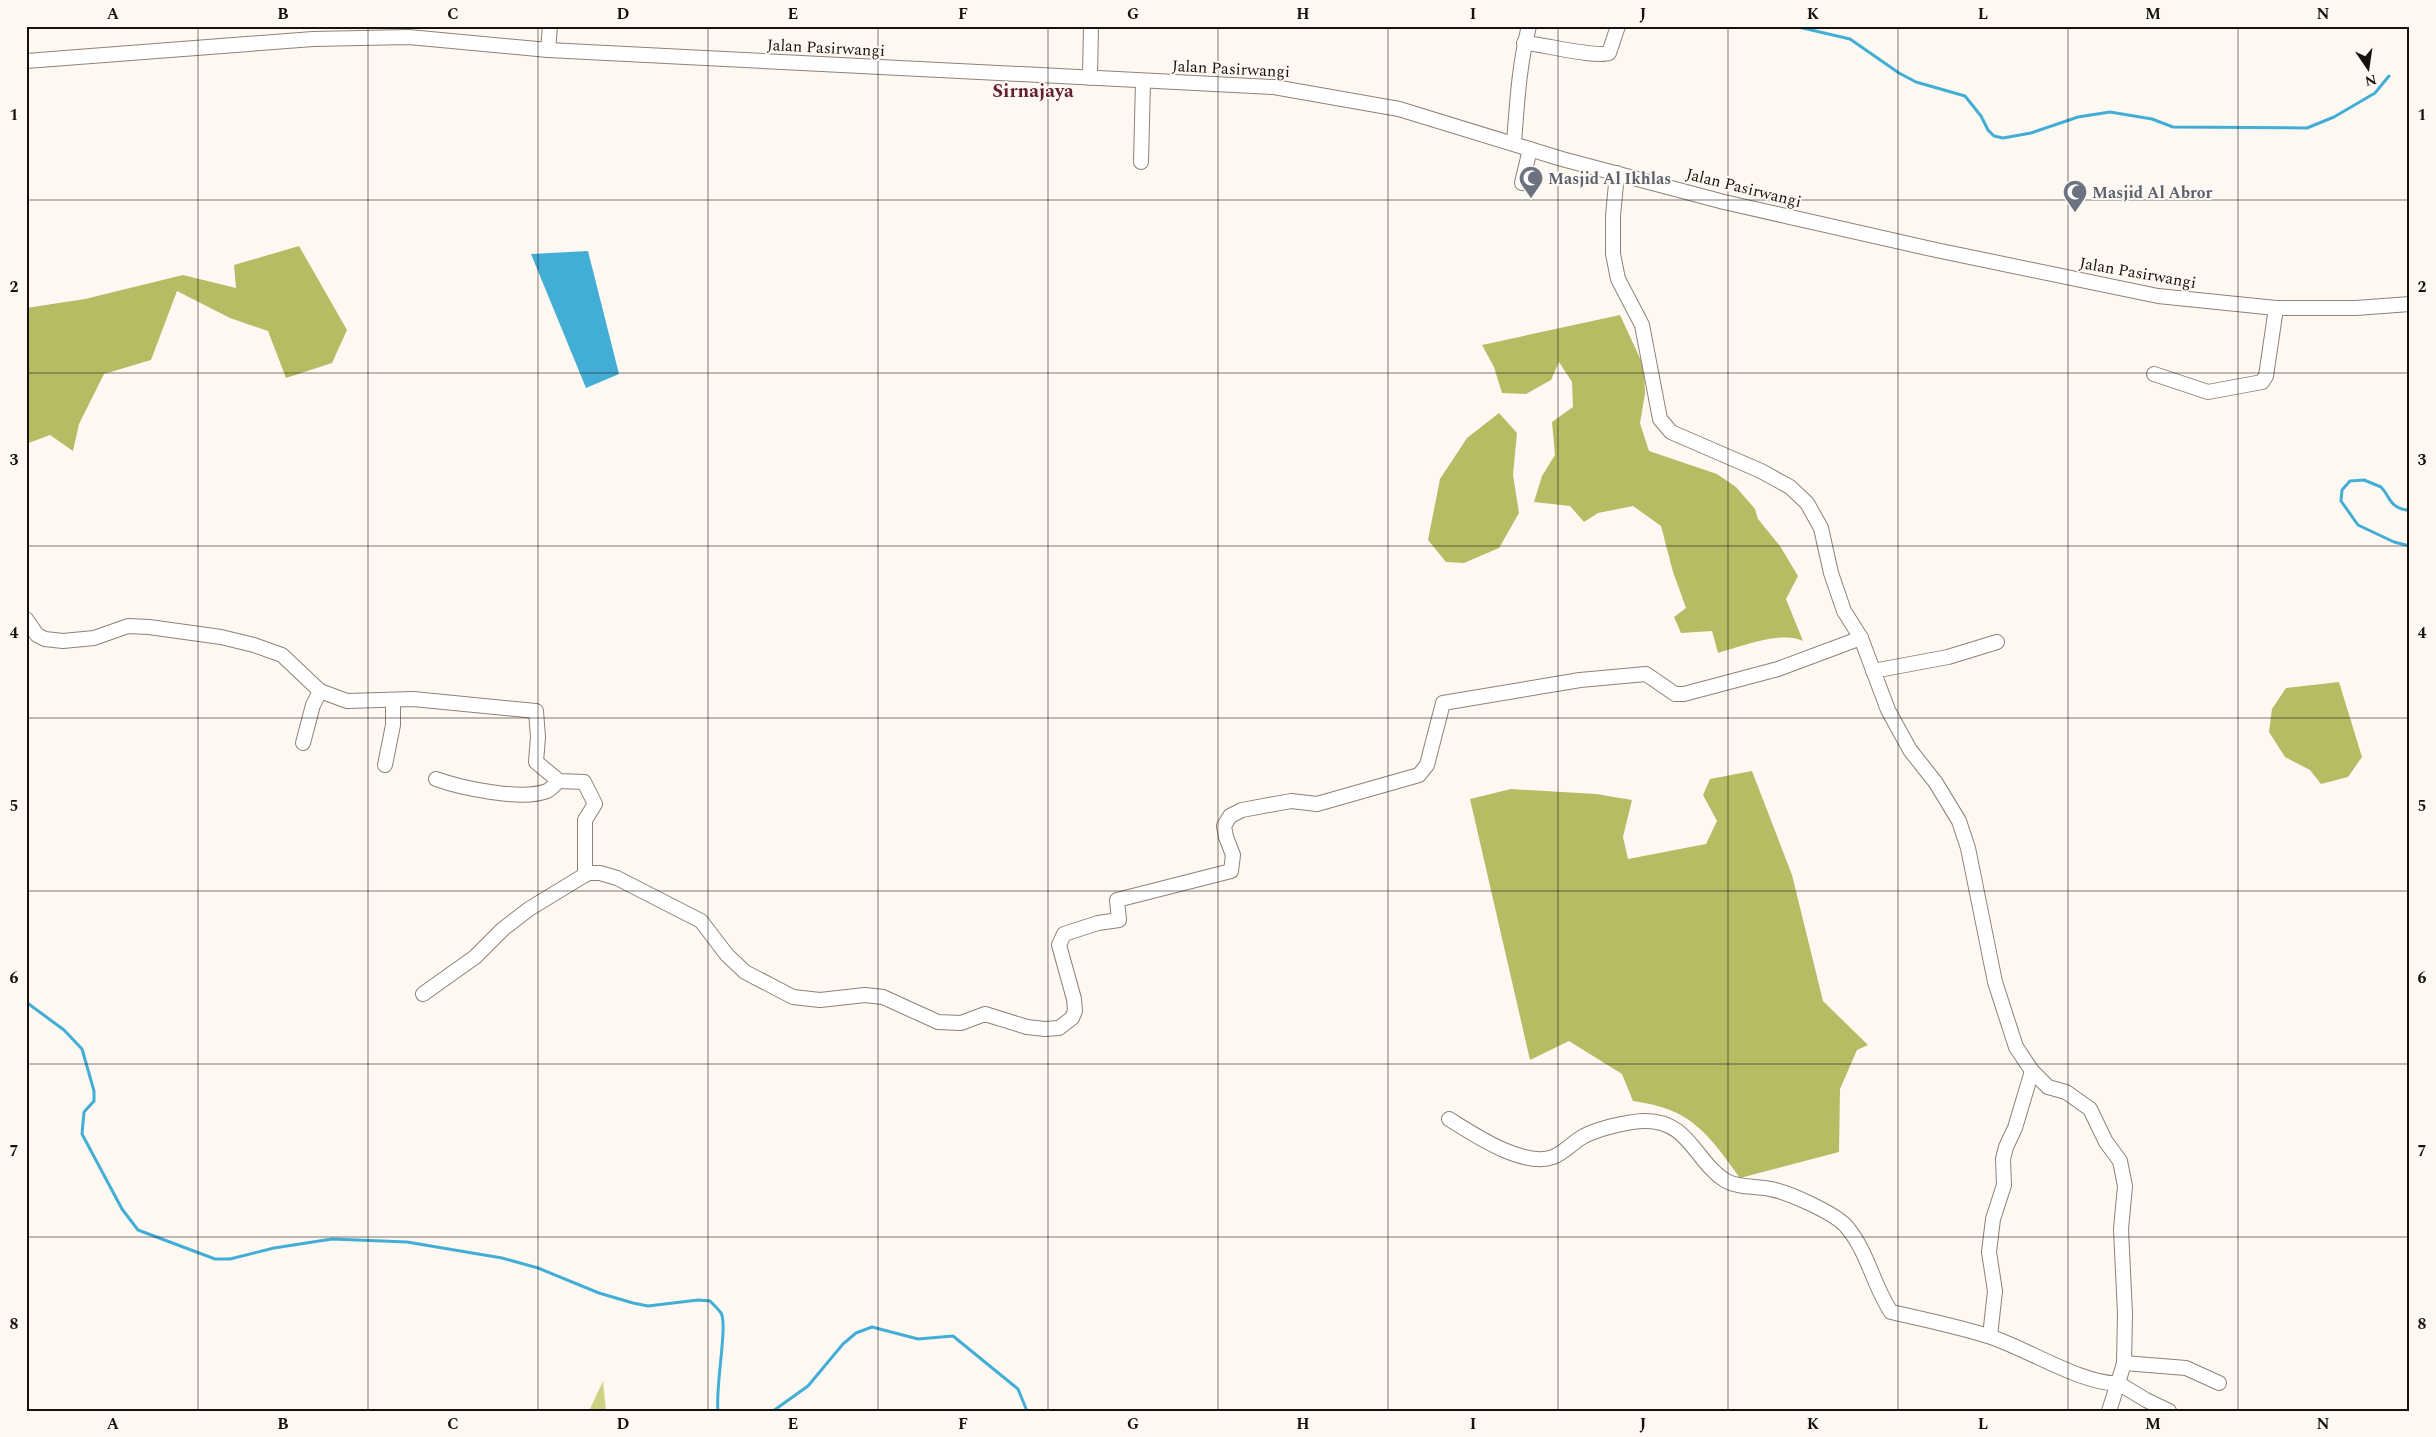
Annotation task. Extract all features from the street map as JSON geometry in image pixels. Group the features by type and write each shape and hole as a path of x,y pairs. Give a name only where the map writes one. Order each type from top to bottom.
{"street":[{"path":"548,50 550,26"},
{"path":"1090,78 1091,26"},
{"path":"1514,144 1524,42 1529,26"},
{"path":"1524,42 1545,44 1591,55 1604,55 1608,53 1618,26"},
{"name":"Jalan Pasirwangi","path":"26,60 359,37 409,37 548,50 1274,87 1307,91 1400,109 1530,149 1724,202 1945,252 2158,296 2276,308 2356,308 2410,304"},
{"path":"1141,162 1143,81"},
{"path":"1522,183 1530,149"},
{"path":"1617,173 1613,216 1613,254 1618,279 1642,325 1660,420 1671,432 1761,471 1790,487 1807,503 1821,528 1831,573 1844,611 1860,638 1888,710 1910,750 1936,783 1959,821 1968,848 1995,982 2016,1047 2032,1071 2048,1087 2066,1092 2090,1109 2123,1170 2125,1186 2121,1229 2125,1314 2124,1363 2109,1411"},
{"path":"2154,374 2208,392 2262,382 2266,376 2276,308"},
{"path":"26,619 37,635 45,639 63,641 94,638 128,626 149,627 220,637 254,645 282,654 320,691 347,701 393,700 536,711 538,737 536,762 558,781 584,782 595,804 585,820 585,875"},
{"path":"423,994 475,957 503,929 529,908 585,875 600,873 617,878 701,921 727,955 745,972 792,996 820,1000 866,995 883,998 938,1022 961,1023 985,1014 1027,1026 1045,1029 1059,1028 1072,1018 1075,1011 1074,999 1058,945 1064,934 1098,923 1119,920 1117,900 1231,871 1233,855 1224,826 1230,816 1242,810 1291,801 1316,804 1419,775 1427,765 1444,703 1580,680 1646,674 1675,694 1684,694 1778,669 1860,638"},
{"path":"1873,671 1937,660 1997,642"},
{"path":"303,743 313,705 320,691"},
{"path":"385,765 393,725 393,700"},
{"path":"436,778 460,788 506,793 547,790 558,781"},
{"path":"1990,1336 1995,1291 1989,1252 1993,1219 2004,1185 2003,1159 2006,1146 2015,1128 2032,1071"},
{"path":"1449,1119 1483,1141 1522,1156 1538,1159 1552,1157 1590,1134 1633,1123 1652,1122 1669,1126 1686,1138 1728,1182 1782,1192 1838,1219 1857,1244 1891,1312 1990,1336 2088,1377 2105,1383 2118,1383 2169,1411"},
{"path":"2124,1363 2186,1368 2218,1383"}],"green space":[{"path":"299,246 347,330 332,363 286,378 268,331 230,318 177,291 151,360 104,374 79,424 73,451 50,435 26,444 26,308 85,299 183,275 236,288 234,265"},
{"path":"1620,315 1644,367 1645,394 1640,423 1649,451 1717,474 1736,487 1755,509 1758,519 1780,546 1798,576 1786,599 1803,641 1795,638 1773,638 1718,653 1712,631 1681,633 1674,617 1686,608 1673,572 1661,526 1633,506 1598,513 1584,522 1570,506 1534,502 1542,476 1555,455 1552,422 1573,407 1572,382 1559,362 1551,380 1526,394 1502,393 1494,367 1482,345"},
{"path":"1499,413 1517,433 1513,475 1519,513 1499,548 1464,563 1446,562 1428,540 1440,479 1467,438"},
{"path":"2339,682 2362,757 2348,777 2321,784 2310,770 2285,757 2269,732 2272,709 2286,688"},
{"path":"1752,771 1792,875 1823,1001 1868,1045 1857,1050 1840,1089 1839,1152 1740,1178 1718,1148 1696,1126 1670,1110 1633,1101 1622,1074 1569,1041 1530,1060 1470,799 1511,789 1596,794 1632,800 1623,837 1628,859 1706,844 1717,821 1703,795 1710,779"},
{"path":"603,1381 606,1411 589,1411"}],"water":[{"path":"588,251 619,374 586,388 531,254"}],"waterway":[{"path":"1794,26 1850,39 1899,73 1916,82 1965,96 1981,116 1988,130 1994,136 2003,138 2031,133 2078,117 2110,112 2152,119 2173,127 2307,128 2334,117 2375,93 2389,76"},
{"path":"2410,508 2406,510 2400,509 2390,501 2381,487 2364,480 2350,481 2342,490 2341,501 2358,525 2394,542 2410,546"},
{"path":"26,1002 64,1030 82,1049 94,1091 94,1101 84,1112 82,1134 122,1209 138,1230 215,1259 230,1259 274,1248 332,1239 407,1242 502,1258 538,1268 599,1293 648,1306 698,1300 710,1301 721,1313 723,1320 718,1411"},
{"path":"773,1411 808,1386 843,1344 856,1333 872,1327 918,1339 953,1336 1018,1389 1027,1411"}],"place":[{"name":"Masjid Al Ikhlas","path":"1531,199"},
{"name":"Masjid Al Abror","path":"2075,213"}],"district":[{"name":"Sirnajaya","path":"1033,90"}]}
